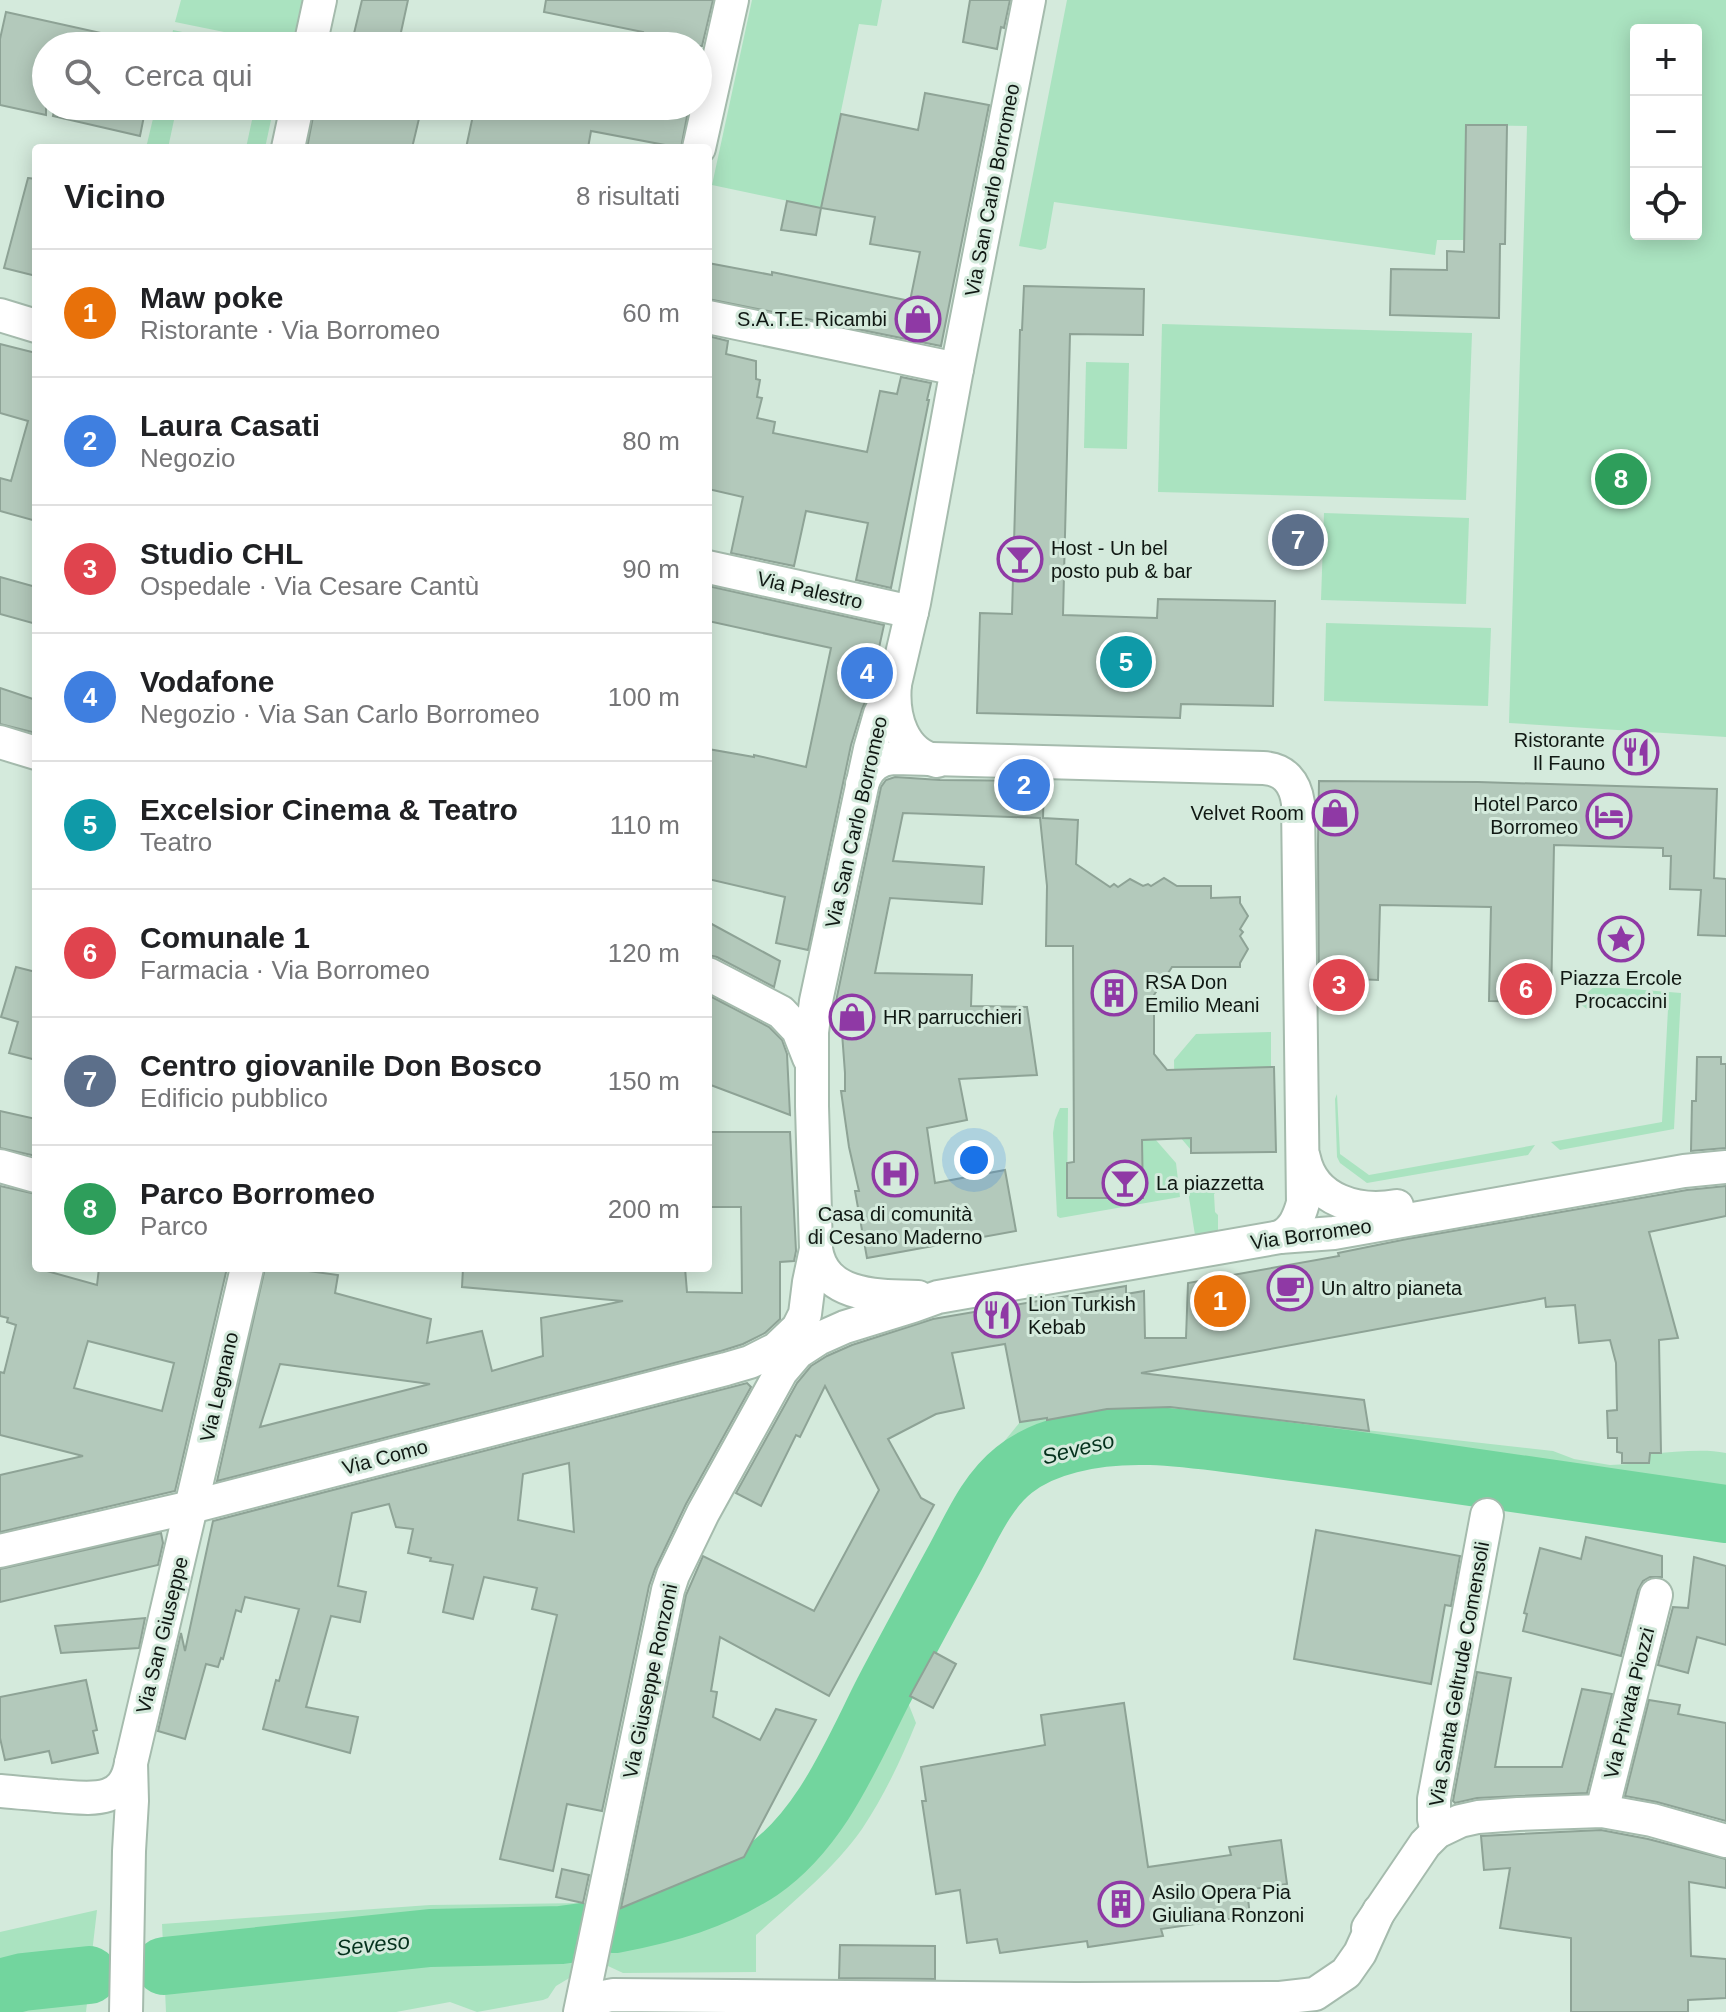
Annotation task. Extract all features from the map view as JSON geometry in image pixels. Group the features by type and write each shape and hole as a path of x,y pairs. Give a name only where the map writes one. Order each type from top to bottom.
{"street":[{"path":"313,32 320,0"},
{"path":"712,90 732,0"},
{"name":"Via San Carlo Borromeo","path":"775,1363 785,1342 805,1314 816,1249 812,1032 816,1001 862,784 878,721 895,684 912,612 1029,0"},
{"path":"289,144 294,120"},
{"path":"700,144 705,120"},
{"path":"0,315 32,325"},
{"path":"712,318 957,369"},
{"name":"Via Palestro","path":"712,568 912,612"},
{"path":"895,684 895,717 903,734 914,750 937,761"},
{"path":"0,742 32,752"},
{"path":"862,784 871,766 881,760 903,758 1263,768 1277,770 1289,778 1298,803 1303,1203 1297,1221 1280,1237"},
{"path":"712,976 786,1017 802,1038 812,1071"},
{"name":"Via Borromeo","path":"1303,1149 1308,1172 1328,1194 1360,1208 1387,1208 1631,1166 1654,1165 1680,1172 1726,1167"},
{"path":"0,1166 32,1175"},
{"name":"Via Borromeo","path":"775,1363 845,1327 938,1297 1280,1237 1334,1233 1684,1171"},
{"name":"Via Borromeo","path":"816,1249 827,1276 845,1288 869,1293 938,1297"},
{"name":"Via Legnano","path":"191,1507 246,1272"},
{"name":"Via Como","path":"0,1551 191,1507 726,1369 775,1363"},
{"name":"Via Giuseppe Ronzoni","path":"581,2012 670,1582 775,1363"},
{"name":"Via San Giuseppe","path":"0,1791 100,1798 117,1790 128,1775 191,1507"},
{"name":"Via Santa Geltrude Comensoli","path":"1437,1832 1434,1799 1487,1515"},
{"name":"Via Privata Piozzi","path":"1602,1811 1656,1595"},
{"name":"Via San Giuseppe","path":"129,1851 131,1763"},
{"name":"Via San Giuseppe","path":"83,1799 102,1807 119,1823 127,1836 129,1851"},
{"path":"581,2012 597,1998 613,1995 1132,2005 1309,1996 1346,1973 1379,1911 1419,1852 1437,1832 1460,1821 1478,1817 1602,1811 1652,1820 1726,1841"},
{"path":"126,2012 129,1851"}],"green space":[{"path":"181,0 305,0 298,32 224,32 175,22"},
{"path":"752,0 882,0 877,26 859,24 821,208 712,185"},
{"path":"1067,0 1726,0 1726,737 1509,723 1527,126 1466,125 1464,240 1437,240 1435,255 1054,202 1046,248 1019,246"},
{"path":"153,120 174,120 169,144 147,144"},
{"path":"252,120 271,120 266,144 247,144"},
{"path":"1162,324 1472,333 1466,500 1158,492"},
{"path":"1086,362 1129,363 1127,449 1084,448"},
{"path":"1324,513 1469,518 1466,604 1321,600"},
{"path":"1326,623 1491,628 1488,706 1324,701"},
{"path":"1595,986 1681,993 1674,1129 1560,1150 1551,1142 1662,1122 1668,1009 1654,999 1613,996 1605,1006 1587,1009 1577,1002"},
{"path":"1271,1032 1271,1067 1191,1069 1191,1150 1175,1131 1174,1060 1196,1034"},
{"path":"1337,1094 1340,1154 1369,1175 1535,1145 1528,1155 1367,1183 1340,1163 1337,1157"},
{"path":"1060,1108 1068,1108 1067,1198 1143,1198 1142,1140 1155,1139 1176,1163 1180,1197 1060,1218 1057,1216 1053,1133"},
{"path":"1217,1184 1214,1194 1218,1231 1195,1235 1187,1185"},
{"path":"1171,1408 1553,1451 1574,1459 1610,1465 1649,1463 1650,1453 1726,1453 1726,1494 1175,1416 1106,1416 1054,1424 1025,1437 996,1462 937,1537 980,1471 1020,1422 1107,1409"},
{"path":"905,1695 916,1723 885,1791 862,1829 838,1858 756,1935 756,1972 623,1973 608,1966 609,1950 678,1933 744,1906 785,1884 808,1865 831,1841 848,1812"},
{"path":"587,1903 587,1911 489,1916 288,1938 222,1935 184,1944 163,1945 162,1924 430,1905"},
{"path":"97,1910 92,1953 59,1955 0,1968 0,1932"},
{"path":"578,1954 571,1977 556,1986 548,1998 477,2012 450,2002 396,2012 166,2012 165,1990 423,1958"},
{"path":"87,2003 86,2012 16,2012 35,2006"}],"building":[{"path":"362,0 408,0 401,32 354,32"},
{"path":"546,0 713,0 705,32 643,32 544,12"},
{"path":"970,0 1010,0 997,49 963,42"},
{"path":"6,12 96,32 32,32 32,112 0,105 0,39"},
{"path":"925,93 989,105 941,346 712,300 712,264 772,275 772,272 910,301 920,252 870,244 875,217 821,208 841,114 918,130"},
{"path":"70,120 143,120 140,136"},
{"path":"312,120 419,120 413,144 308,144"},
{"path":"472,120 686,120 682,144 660,144 591,131 589,144 467,144"},
{"path":"1466,125 1507,125 1505,244 1500,244 1499,318 1390,315 1391,269 1447,270 1447,251 1464,252"},
{"path":"28,178 32,178 32,275 4,268"},
{"path":"787,201 821,208 816,235 781,230"},
{"path":"1024,286 1144,289 1143,335 1070,334 1063,615 1157,618 1158,599 1275,601 1273,706 1181,704 1180,718 977,713 980,613 1012,614"},
{"path":"712,337 728,341 726,354 756,361 756,379 760,380 757,397 762,398 757,418 775,422 773,433 867,452 880,391 897,394 901,377 931,383 891,588 856,580 868,523 806,511 794,566 731,553 743,497 712,490"},
{"path":"0,344 32,352 32,520 0,511 0,478 11,481 28,421 0,413"},
{"path":"0,577 32,586 32,623 0,614"},
{"path":"712,587 884,625 869,693 851,745 808,950 776,943 785,897 712,880 712,750 806,767 831,648 712,622"},
{"path":"0,688 32,699 32,732 0,724"},
{"path":"895,777 1044,781 1043,818 1078,820 1076,864 1110,887 1114,884 1118,887 1130,879 1143,886 1151,886 1164,878 1177,886 1211,886 1211,898 1240,897 1248,916 1240,929 1243,932 1240,936 1248,949 1240,967 1172,967 1154,995 1154,1054 1167,1070 1274,1067 1276,1152 1191,1153 1191,1138 1142,1140 1143,1198 1067,1198 1067,1163 1074,1162 1073,946 1046,946 1047,886 1040,818 903,813 893,861 984,867 982,904 890,898 875,973 972,975 971,1006 1027,1007 1037,1075 959,1079 967,1120 927,1128 935,1183 1005,1170 1016,1231 867,1258 855,1191 859,1191 841,1091 845,1091 845,1073 840,1006 835,1006 881,787 886,780"},
{"path":"1319,781 1717,789 1714,878 1726,879 1726,936 1698,935 1701,890 1670,889 1671,856 1663,856 1663,848 1554,845 1551,1002 1489,1001 1491,907 1380,905 1378,980 1356,979 1356,997 1319,996"},
{"path":"712,924 780,961 774,987 712,956"},
{"path":"16,967 32,971 32,1059 9,1053 18,1022 1,1017"},
{"path":"712,997 769,1027 782,1040 787,1054 790,1115 712,1086"},
{"path":"1697,1057 1721,1057 1721,1064 1726,1064 1726,1148 1691,1151"},
{"path":"0,1111 32,1118 32,1155 0,1148"},
{"path":"712,1132 790,1132 796,1251 794,1261 780,1262 780,1319 765,1333 721,1351 217,1481 264,1272 338,1275 335,1293 431,1319 427,1343 482,1331 492,1371 543,1356 541,1318 623,1301 462,1287 463,1272 685,1272 687,1292 742,1293 741,1207 712,1207","holes":["280,1364 430,1384 260,1427"]},
{"path":"0,1186 32,1193 32,1272 50,1272 97,1285 99,1272 226,1272 175,1491 0,1532 0,1475 83,1456 0,1435 0,1372 4,1373 16,1325 7,1322 8,1318 0,1316","holes":["88,1341 174,1363 162,1411 74,1388"]},
{"path":"1726,1186 1726,1216 1649,1232 1678,1338 1659,1340 1661,1453 1650,1453 1649,1463 1622,1463 1622,1453 1617,1452 1617,1438 1608,1438 1607,1411 1617,1410 1616,1363 1610,1340 1579,1343 1575,1305 1546,1307 1545,1298 1141,1373 1364,1400 1369,1431 1170,1407 1107,1409 1020,1422 1005,1344 952,1353 964,1408 936,1414 888,1439 921,1498 934,1505 829,1696 720,1637 711,1691 717,1692 713,1717 760,1740 776,1709 816,1720 744,1857 621,1908 686,1595 703,1556 814,1611 879,1490 825,1386 800,1437 796,1435 761,1506 736,1493 797,1383 811,1366 852,1345 933,1319 1126,1286 1126,1294 1144,1291 1145,1338 1186,1338 1188,1283 1339,1256 1338,1253 1407,1239 1687,1190"},
{"path":"747,1383 751,1387 686,1504 649,1586 602,1811 567,1804 553,1871 500,1859 557,1615 532,1609 537,1588 484,1577 473,1619 443,1612 453,1565 408,1553 413,1529 396,1527 389,1504 352,1513 338,1586 366,1592 360,1622 331,1616 306,1707 358,1717 350,1753 263,1729 299,1609 245,1597 241,1612 236,1610 223,1659 218,1667 206,1664 185,1739 158,1731 181,1633 185,1651 213,1521","holes":["569,1463 574,1532 518,1520 523,1474"]},
{"path":"1316,1530 1460,1556 1451,1606 1445,1605 1431,1684 1294,1659"},
{"path":"161,1533 163,1543 158,1565 0,1602 0,1569"},
{"path":"1586,1537 1662,1556 1662,1577 1650,1577 1643,1581 1638,1590 1621,1656 1523,1631 1527,1614 1524,1613 1540,1548 1581,1559"},
{"path":"1694,1557 1726,1566 1726,1645 1697,1637 1688,1673 1658,1665 1673,1607 1688,1608"},
{"path":"145,1618 139,1648 61,1653 55,1626"},
{"path":"934,1652 956,1664 933,1708 910,1696"},
{"path":"1477,1672 1511,1678 1495,1767 1562,1767 1582,1689 1612,1694 1587,1793 1453,1801"},
{"path":"86,1680 97,1730 93,1731 98,1753 52,1763 49,1751 5,1760 0,1738 0,1697"},
{"path":"1649,1700 1680,1705 1678,1714 1726,1723 1726,1821 1625,1796"},
{"path":"1124,1703 1148,1867 1231,1855 1229,1847 1281,1840 1287,1884 1247,1890 1250,1916 1161,1929 1163,1936 1088,1947 1087,1941 1000,1953 997,1939 967,1943 960,1890 936,1894 922,1801 926,1801 921,1767 1045,1745 1041,1715"},
{"path":"1601,1830 1726,1859 1726,1888 1689,1882 1691,1956 1726,1959 1726,1998 1688,2000 1688,2012 1571,2012 1571,1938 1500,1928 1510,1868 1484,1870 1481,1836"},
{"path":"562,1869 589,1875 583,1903 556,1897"},
{"path":"840,1945 935,1946 935,1979 839,1978"}],"waterway":[{"name":"Seveso","path":"615,1924 672,1911 727,1891 761,1871 801,1835 846,1766 900,1659 987,1500 1014,1470 1048,1451 1110,1437 1192,1439 1726,1514"},
{"name":"Seveso","path":"164,1966 430,1938 583,1932"},
{"name":"Seveso","path":"0,1988 23,1982 89,1975"}],"place":[{"name":"S.A.T.E. Ricambi","path":"918,319"},
{"name":"Parco Borromeo","path":"1621,479"},
{"name":"Centro giovanile Don Bosco","path":"1298,540"},
{"name":"Host - Un bel posto pub & bar","path":"1020,559"},
{"name":"Excelsior Cinema & Teatro","path":"1126,662"},
{"name":"Vodafone","path":"867,673"},
{"name":"Ristorante Il Fauno","path":"1636,752"},
{"name":"Laura Casati","path":"1024,785"},
{"name":"Velvet Room","path":"1335,813"},
{"name":"Hotel Parco Borromeo","path":"1609,816"},
{"name":"Piazza Ercole Procaccini","path":"1621,939"},
{"name":"Studio CHL","path":"1339,985"},
{"name":"Comunale 1","path":"1526,989"},
{"name":"RSA Don Emilio Meani","path":"1114,993"},
{"name":"HR parrucchieri","path":"852,1017"},
{"name":"Casa di comunità di Cesano Maderno","path":"895,1174"},
{"name":"La piazzetta","path":"1125,1183"},
{"name":"Un altro pianeta","path":"1290,1288"},
{"name":"Maw poke","path":"1220,1301"},
{"name":"Lion Turkish Kebab","path":"997,1315"},
{"name":"Asilo Opera Pia Giuliana Ronzoni","path":"1121,1904"}]}
